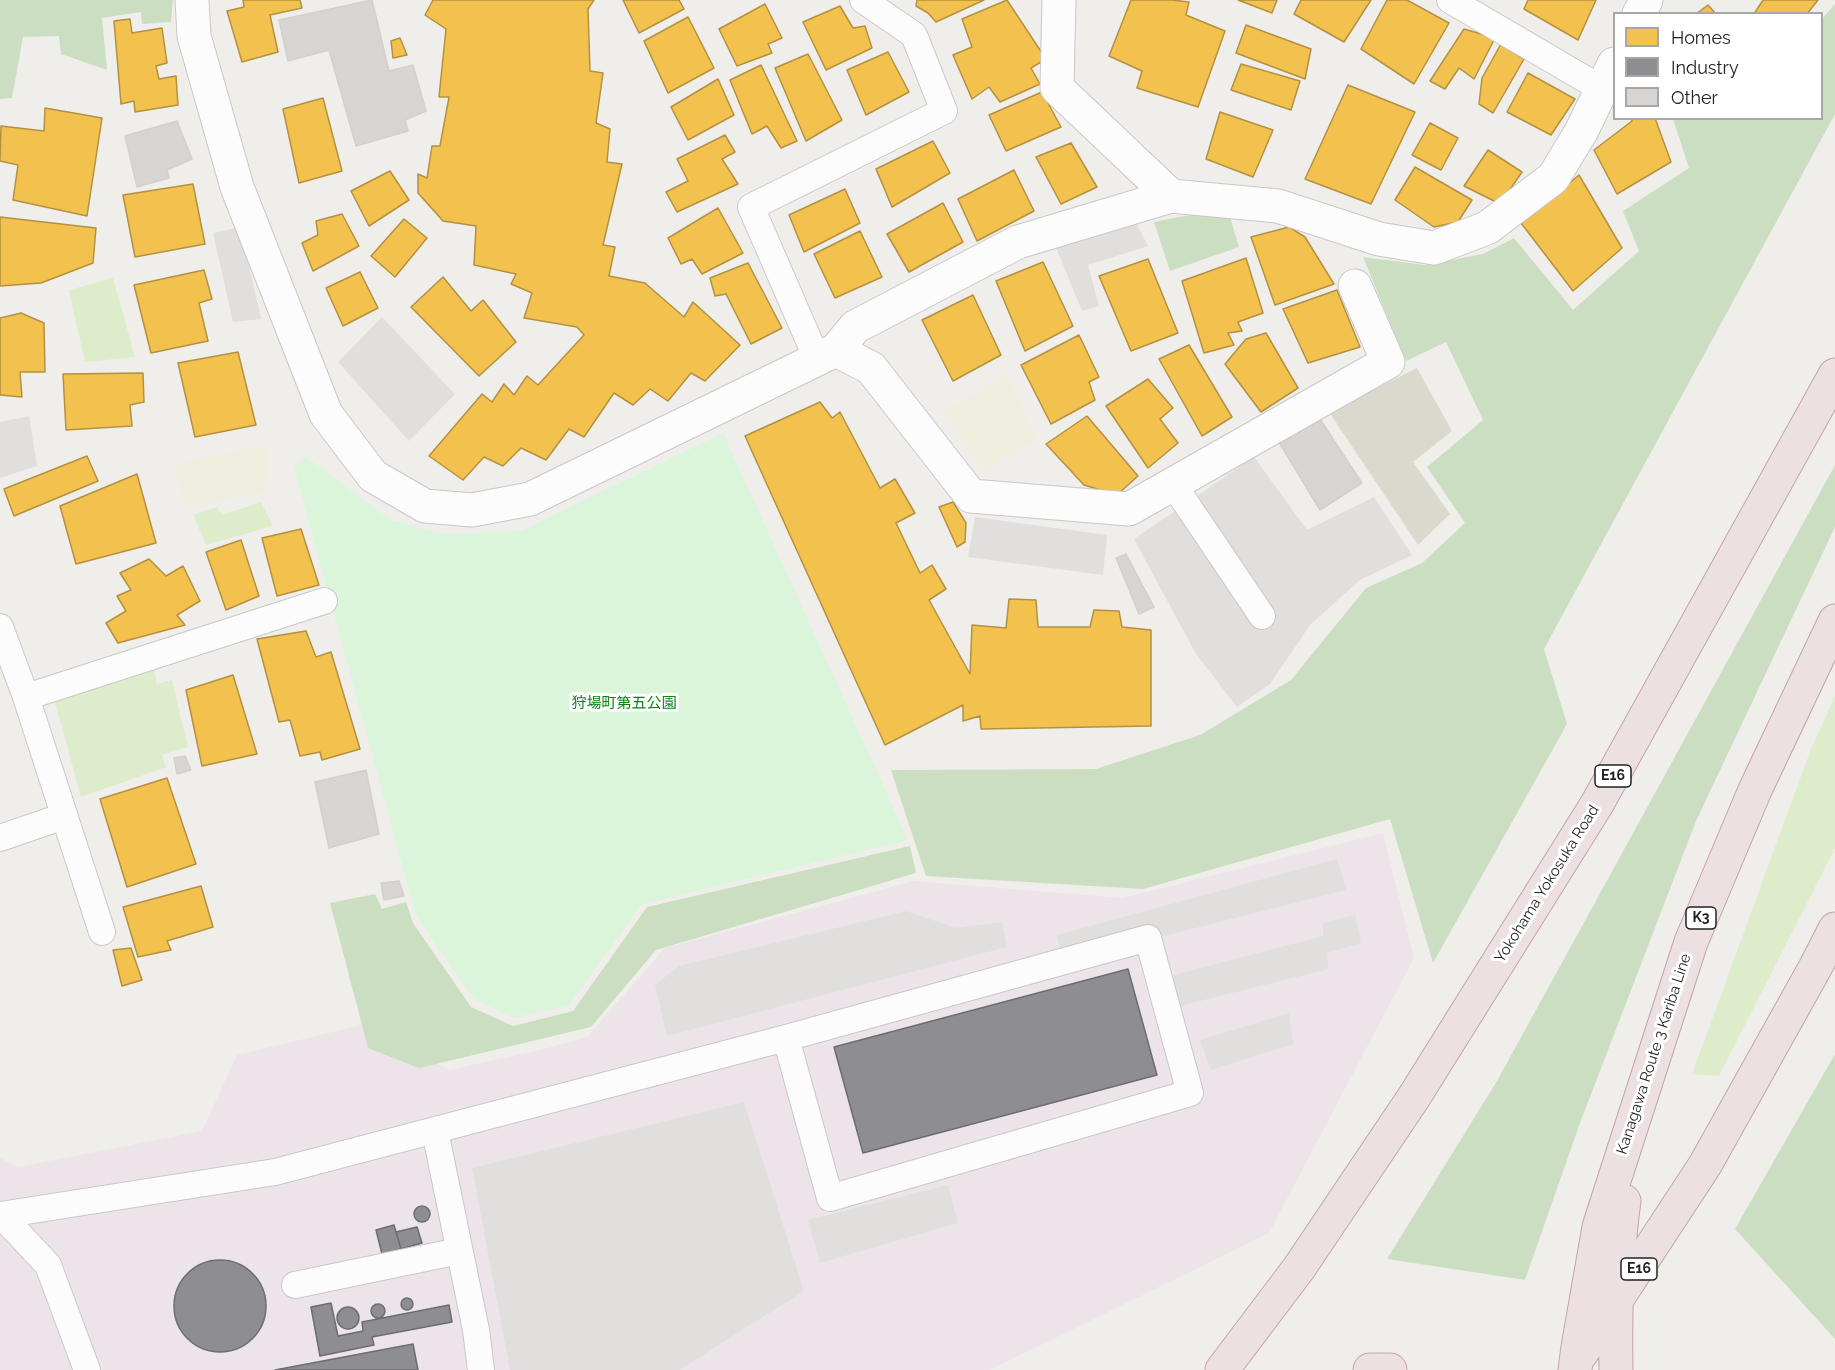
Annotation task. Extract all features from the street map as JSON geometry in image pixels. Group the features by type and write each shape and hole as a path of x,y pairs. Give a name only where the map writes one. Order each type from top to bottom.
{"highway":[{"name":"Yokohama Yokosuka Road","path":"1222,1370 1299,1268 1414,1097 1597,804 1835,375"},
{"name":"Kanagawa Route 3 Kariba Line","path":"1575,1370 1578,1347 1610,1227 1637,1106 1691,942 1755,790 1835,621"},
{"name":"E16","path":"1570,1370 1597,1333 1705,1165 1835,928"},
{"path":"1610,1227 1616,1323 1616,1370"},
{"path":"1370,1370 1390,1370"}],"street":[{"path":"192,0 194,36 237,188 326,414 373,476 424,506 472,510 530,499 826,355 855,327 1018,242 1171,196 1278,206 1378,239 1434,248 1487,228 1553,178 1581,132 1608,76"},
{"path":"1059,0 1057,88 1171,196"},
{"path":"826,355 871,368 971,496 1129,509 1388,362 1355,286"}],"lane":[{"path":"826,355 751,207 945,111 914,35 863,0"},
{"path":"1450,0 1608,76"},
{"path":"1173,484 1262,616"},
{"path":"26,697 324,601"},
{"path":"0,627 26,697 102,932"},
{"path":"0,838 64,816"},
{"path":"1,1215 275,1172 786,1038 1148,938 1190,1093 830,1198 786,1038"},
{"path":"435,1131 476,1330 481,1370"},
{"path":"1,1215 48,1265 87,1370"},
{"path":"295,1285 459,1251"}],"shaded area":[{"path":"1135,220 1148,246 1088,265 1099,306 1082,311 1055,245"},
{"path":"240,227 261,319 233,322 213,233"},
{"path":"382,317 455,394 409,441 338,362"},
{"path":"1417,368 1452,431 1413,462 1450,514 1418,545 1329,412"},
{"path":"29,416 37,466 0,478 0,422"},
{"path":"1254,457 1307,530 1374,497 1412,555 1360,580 1310,625 1270,684 1237,707 1196,654 1134,539"},
{"path":"975,517 1107,535 1103,575 968,557"},
{"path":"1383,833 1414,958 1269,1233 990,1370 0,1370 0,1158 18,1167 202,1131 237,1055 366,1024 449,1070 587,1037 665,948 914,881 1122,898"},
{"path":"1337,859 1346,890 1160,937 1154,926 1060,948 1057,935"},
{"path":"906,911 956,928 1002,922 1007,947 667,1036 655,985 679,966"},
{"path":"1355,915 1361,943 1326,953 1329,969 1180,1006 1170,976 1323,936 1323,923"},
{"path":"1289,1013 1293,1044 1211,1070 1200,1040"},
{"path":"744,1102 804,1291 679,1370 510,1370 472,1168"},
{"path":"948,1185 958,1223 820,1263 808,1220"}],"green space":[{"path":"0,0 173,0 171,22 142,24 141,12 102,18 107,70 61,54 59,36 23,37 12,98 0,99"},
{"path":"1835,4 1835,114 1544,649 1567,724 1433,963 1390,819 1143,889 926,876 891,770 1096,769 1200,735 1291,680 1366,588 1422,563 1465,523 1427,467 1483,420 1446,342 1406,361 1363,257 1424,265 1483,254 1514,238 1573,310 1639,251 1623,211 1689,168 1673,120 1823,120 1823,18"},
{"path":"1195,214 1230,217 1239,247 1170,271 1154,222"},
{"path":"113,278 135,357 85,362 69,290"},
{"path":"1007,376 1037,439 983,472 944,411"},
{"name":"狩場町第五公園","path":"723,433 908,840 642,904 569,1005 513,1018 474,999 416,916 294,467 306,457 390,520 443,534 521,531"},
{"path":"266,445 268,462 266,492 185,507 174,464"},
{"path":"1835,465 1835,527 1696,821 1580,1123 1525,1280 1387,1259 1497,1081"},
{"path":"261,502 273,526 206,545 193,515 217,507 222,515"},
{"path":"153,666 157,684 172,680 188,747 162,755 166,767 81,797 53,695"},
{"path":"1835,696 1835,848 1719,1076 1692,1074 1811,749"},
{"path":"910,846 916,873 656,950 591,1027 419,1068 368,1048 330,903 375,894 382,909 406,902 413,923 471,1007 513,1026 573,1011 647,907"},
{"path":"1835,1054 1835,1339 1735,1229"}],"building: Homes":[{"path":"243,0 300,0 302,8 270,15 278,52 242,62 227,11 244,7"},
{"path":"433,0 594,0 588,9 590,71 603,73 596,123 610,129 607,162 622,164 603,245 615,247 609,276 645,283 684,317 693,302 740,345 705,381 691,373 668,401 650,389 633,405 614,393 584,437 569,429 546,460 521,448 503,466 484,457 463,480 429,456 482,394 492,402 504,384 514,395 527,376 538,385 584,335 577,327 524,318 532,293 511,284 516,274 474,265 476,226 443,221 418,193 418,174 427,178 432,146 440,146 449,97 439,97 446,29 425,15"},
{"path":"623,0 679,0 684,9 639,33"},
{"path":"917,0 984,0 936,22 928,13 916,6"},
{"path":"1007,0 1046,59 1031,68 1040,84 1000,102 989,87 972,99 953,55 972,47 962,19"},
{"path":"1131,0 1189,2 1186,15 1225,31 1198,107 1137,88 1142,71 1109,56"},
{"path":"1238,0 1277,0 1272,13"},
{"path":"1301,0 1371,0 1344,42 1294,14"},
{"path":"1387,0 1407,0 1449,23 1414,84 1361,49"},
{"path":"1528,0 1596,0 1578,40 1524,9"},
{"path":"1763,0 1818,0 1809,12 1755,12"},
{"path":"765,4 782,38 768,44 772,53 737,66 719,29"},
{"path":"1708,5 1714,12 1699,12"},
{"path":"840,6 853,28 865,26 872,48 826,70 803,22"},
{"path":"688,17 714,68 668,93 644,41"},
{"path":"130,19 132,33 162,28 167,63 156,66 159,79 176,76 178,105 135,112 134,101 121,104 114,21"},
{"path":"1246,25 1311,49 1305,79 1236,53"},
{"path":"1464,29 1495,38 1474,79 1459,68 1445,89 1430,81"},
{"path":"400,38 407,55 393,58 391,41"},
{"path":"1501,44 1524,59 1493,113 1479,104 1482,78"},
{"path":"888,52 909,92 866,115 847,70"},
{"path":"808,54 842,120 806,141 775,68"},
{"path":"1241,64 1300,81 1291,110 1231,90"},
{"path":"761,65 797,141 781,148 767,126 752,134 730,80"},
{"path":"1528,73 1575,99 1551,135 1507,112"},
{"path":"718,79 734,115 688,140 671,107"},
{"path":"1348,85 1415,112 1371,204 1305,179"},
{"path":"1042,92 1061,127 1006,151 989,115"},
{"path":"323,98 342,171 299,183 283,109"},
{"path":"45,108 102,118 87,216 13,200 18,165 0,161 1,126 44,131"},
{"path":"1220,112 1273,130 1253,177 1206,159"},
{"path":"1656,120 1671,162 1617,194 1594,150 1632,121"},
{"path":"1430,123 1458,138 1441,170 1412,155"},
{"path":"725,135 735,152 722,159 738,184 677,212 666,192 688,181 677,159"},
{"path":"933,141 950,173 892,207 876,169"},
{"path":"1071,143 1097,187 1061,204 1036,157"},
{"path":"1488,150 1522,172 1500,204 1464,186"},
{"path":"1415,167 1472,200 1458,222 1434,227 1395,200"},
{"path":"1014,170 1034,211 977,241 958,199"},
{"path":"390,171 409,200 369,226 351,191"},
{"path":"1579,175 1622,248 1573,291 1521,223"},
{"path":"193,184 205,244 135,257 123,195"},
{"path":"845,189 860,223 804,252 789,215"},
{"path":"943,203 963,242 909,272 887,234"},
{"path":"718,208 743,253 702,274 692,259 681,264 668,238"},
{"path":"342,214 359,246 313,271 302,243 318,235 316,221"},
{"path":"0,217 96,228 93,263 41,283 0,286"},
{"path":"404,219 427,238 395,277 371,256"},
{"path":"1289,227 1305,237 1334,284 1275,305 1251,237"},
{"path":"860,231 882,277 835,298 814,254"},
{"path":"1246,258 1263,313 1238,322 1242,331 1228,333 1234,345 1204,353 1182,281"},
{"path":"1148,259 1178,333 1131,351 1099,276"},
{"path":"1043,262 1073,326 1025,351 996,281"},
{"path":"748,263 782,328 751,344 726,294 715,296 710,278"},
{"path":"204,270 212,299 199,303 208,341 151,353 134,285"},
{"path":"360,272 378,308 343,326 326,288"},
{"path":"443,277 471,311 483,300 516,342 479,376 411,307"},
{"path":"1337,290 1360,347 1308,363 1283,309"},
{"path":"973,295 1001,355 953,381 922,320"},
{"path":"21,313 44,323 45,372 20,372 22,397 0,395 0,318"},
{"path":"1266,333 1298,388 1261,412 1225,364 1246,339"},
{"path":"1079,335 1099,377 1089,382 1095,400 1051,424 1021,365"},
{"path":"1189,345 1232,417 1202,436 1159,359"},
{"path":"238,352 256,425 195,437 178,363"},
{"path":"143,373 144,402 130,405 132,426 66,430 63,374"},
{"path":"1148,379 1173,408 1160,419 1178,443 1148,468 1106,406"},
{"path":"820,402 832,418 840,412 880,488 895,479 915,513 896,523 920,573 932,565 946,589 929,600 970,674 972,625 1006,628 1009,599 1036,600 1038,627 1090,627 1094,610 1119,611 1122,627 1151,630 1151,726 981,729 980,716 963,721 963,705 885,745 745,436"},
{"path":"1087,416 1138,476 1117,495 1084,485 1046,444"},
{"path":"87,456 98,481 14,516 4,489"},
{"path":"137,474 156,543 76,564 60,506"},
{"path":"953,502 966,523 965,542 957,547 939,507"},
{"path":"301,529 319,585 277,596 262,538"},
{"path":"241,540 259,596 226,610 206,552"},
{"path":"149,559 166,576 183,566 200,601 177,615 185,625 118,643 106,623 126,611 117,596 131,590 120,573"},
{"path":"306,631 316,657 331,652 360,749 322,760 320,752 300,756 290,720 279,722 257,639"},
{"path":"233,675 257,754 202,766 186,690"},
{"path":"167,778 196,864 127,887 100,799"},
{"path":"201,886 213,927 167,941 171,950 138,957 123,907"},
{"path":"131,948 142,980 122,986 113,950"}],"building: Industry":[{"path":"1128,969 1157,1075 863,1153 834,1047"},
{"path":"422,1206 430,1214 422,1222 414,1214"},
{"path":"394,1225 401,1249 382,1254 376,1230"},
{"path":"417,1227 422,1243 401,1249 396,1232"},
{"path":"220,1260 237,1264 252,1274 262,1289 266,1306 262,1323 252,1338 237,1348 220,1352 203,1348 188,1338 178,1323 174,1306 178,1289 188,1274 203,1264"},
{"path":"409,1298 413,1304 409,1310 405,1310 401,1302"},
{"path":"331,1303 338,1336 363,1331 362,1322 449,1305 452,1322 372,1337 374,1345 320,1356 311,1307"},
{"path":"375,1304 381,1304 385,1311 381,1318 375,1318 371,1314 371,1308"},
{"path":"348,1307 356,1310 359,1318 356,1326 348,1329 340,1326 337,1318 340,1310"},
{"path":"413,1344 418,1370 275,1370"}],"building: Other":[{"path":"372,0 389,71 413,65 426,111 405,120 408,131 356,146 329,50 288,61 279,20"},
{"path":"177,121 192,159 167,170 169,178 137,187 125,136"},
{"path":"1318,416 1362,483 1320,510 1277,439"},
{"path":"1126,554 1154,607 1139,614 1116,558"},
{"path":"185,756 191,770 177,774 174,758"},
{"path":"366,770 379,834 329,848 315,782"},
{"path":"399,881 404,896 384,900 381,883"}]}
